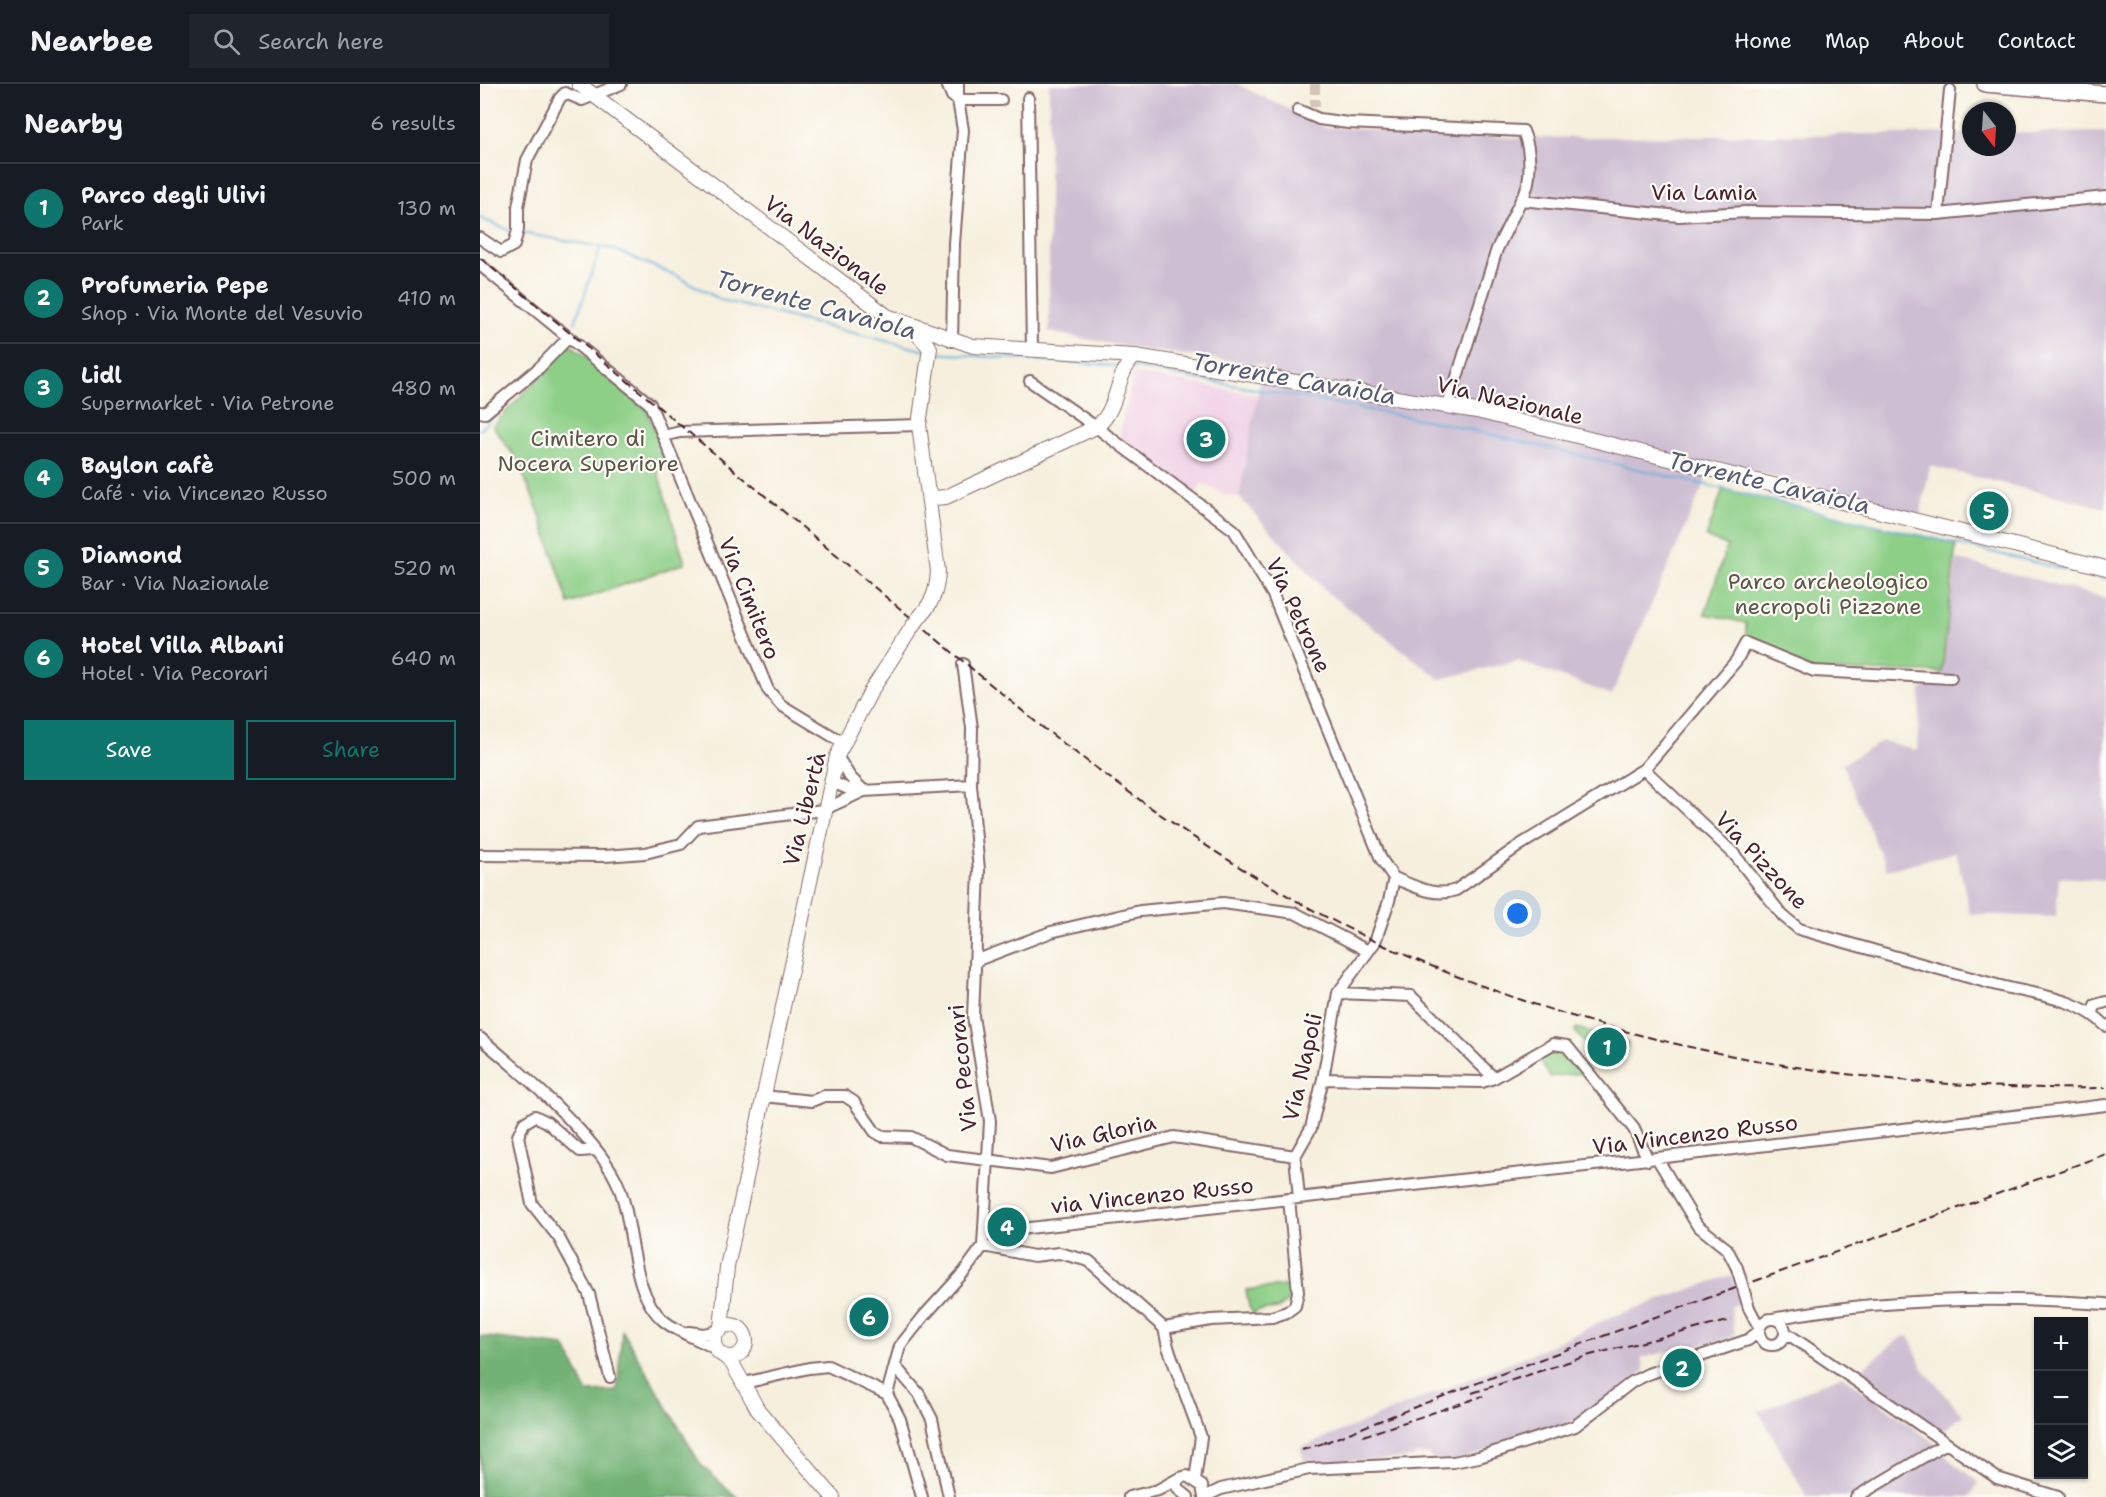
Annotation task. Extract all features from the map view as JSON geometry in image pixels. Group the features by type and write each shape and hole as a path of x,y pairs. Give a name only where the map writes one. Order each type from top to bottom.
{"highway":[{"path":"1984,84 2106,94"}],"main road":[{"name":"Via Nazionale","path":"579,84 599,90 876,308 910,326 952,341 973,346 1135,356 1448,405 2106,568"},
{"path":"910,326 920,334 928,355 952,341"},
{"path":"1107,353 1114,363 1119,386"},
{"name":"Via Libertà","path":"719,1330 725,1301 727,1267 823,810 837,756 842,742 892,654 931,604 937,589 938,571 919,425 928,355"},
{"path":"928,491 934,498 940,499 1099,424 1113,405 1128,363 1135,356"},
{"path":"932,530 942,510 963,488"},
{"path":"725,1301 745,1338 742,1351 744,1383"},
{"path":"740,1329 730,1326 719,1330 714,1340 720,1352 744,1383 758,1410 833,1497"},
{"path":"720,1352 735,1356 742,1351"}],"street":[{"path":"480,238 501,252 514,245 518,234 518,207 527,160 560,98 565,93 582,100 599,90 621,84"},
{"path":"947,84 952,96 958,100 1001,100"},
{"path":"952,341 954,243 963,130 958,84"},
{"path":"1938,214 1950,90"},
{"path":"1028,98 1032,349"},
{"path":"1315,107 1319,119"},
{"path":"1298,110 1319,119 1348,123 1523,131 1529,145 1526,193 1497,249 1448,405"},
{"name":"Via Lamia","path":"1521,200 1679,216 1757,212 1938,214 2106,197"},
{"name":"Via Cimitero","path":"480,265 650,404 768,690 781,705 842,742"},
{"path":"480,412 485,413 539,368 568,338"},
{"name":"Via Petrone","path":"1030,381 1099,424 1234,530 1273,595 1381,859 1394,878"},
{"path":"663,436 680,432 919,425"},
{"path":"975,961 1051,932 1140,911 1222,903 1295,913 1368,951 1378,932 1394,878 1429,892 1444,894 1456,890 1520,845 1644,769 1736,661 1746,643 1814,671 1951,678"},
{"name":"Via Pecorari","path":"963,664 972,728 971,785 979,870 973,1016 990,1121 986,1159 983,1246"},
{"path":"837,756 860,790"},
{"name":"Via Pizzone","path":"1644,769 1734,854 1783,916 1800,929 2019,992 2036,994 2093,1013 2106,1026"},
{"path":"830,781 860,790 971,785"},
{"path":"480,855 605,856 645,853 681,844 698,826 823,810 860,790"},
{"name":"Via Napoli","path":"1164,1328 1211,1320 1272,1317 1287,1312 1295,1305 1298,1292 1294,1199 1295,1156 1311,1128 1323,1079 1338,993 1368,951"},
{"path":"1338,993 1411,996 1494,1078"},
{"path":"2093,1013 2095,1005 2106,1002"},
{"path":"480,1038 554,1106 595,1150 616,1179 621,1191 645,1294 663,1320 720,1352"},
{"path":"1323,1079 1482,1082 1494,1078 1553,1044 1567,1046 1634,1129 1697,1225 1727,1249 1737,1268 1764,1343"},
{"name":"Via Gloria","path":"763,1096 812,1101 824,1096 845,1096 854,1102 875,1132 882,1136 911,1137 947,1155 1051,1168 1174,1137 1295,1156"},
{"name":"Via Vincenzo Russo","path":"1294,1199 2106,1105"},
{"path":"595,1150 580,1151 547,1122 535,1116 524,1123 518,1136 532,1204 559,1238 589,1294 610,1377"},
{"name":"via Vincenzo Russo","path":"984,1233 1294,1199"},
{"path":"922,1497 900,1419 887,1394 900,1346 964,1272 983,1246 1034,1256 1059,1253 1089,1261 1164,1328 1168,1347 1201,1437 1201,1490"},
{"path":"1129,1497 1158,1490 1187,1476 1201,1490 1221,1489 1309,1469 1453,1462 1479,1457 1575,1426 1632,1382 1648,1374 1748,1340 1771,1319 1861,1305 1959,1299 2106,1304"},
{"path":"1751,1311 1780,1322 1801,1345 1825,1357 1945,1444 1997,1478 2058,1497"},
{"path":"1776,1345 1783,1339 1785,1330 1805,1313"},
{"path":"677,1329 703,1334 719,1330"},
{"path":"1748,1340 1776,1345 1801,1345"},
{"path":"744,1383 809,1368 828,1366 875,1391 887,1394"},
{"path":"894,1366 919,1394 932,1419 950,1497"},
{"path":"1856,1497 1945,1444"},
{"path":"1178,1479 1176,1486 1184,1495"},
{"path":"1158,1490 1184,1495"}],"shaded area":[{"path":"1049,84 1237,84 1325,127 1518,138 1962,133 1962,156 2016,156 2016,133 2106,132 2106,508 1930,466 1920,516 1714,461 1612,695 1518,661 1440,679 1328,593 1239,497 1263,365 1138,349 1049,332"},
{"path":"1133,373 1258,395 1239,497 1225,495 1202,483 1195,495 1119,439"},
{"path":"1956,559 2106,598 2106,880 2059,877 2056,917 1970,914 1956,852 1887,870 1842,764 1883,741 1917,750 1921,690 1942,672"},
{"path":"1731,1275 1741,1303 1731,1306 1735,1337 1641,1358 1645,1371 1576,1420 1452,1462 1430,1458 1429,1454 1414,1455 1413,1458 1315,1462 1314,1459 1305,1462 1300,1448 1543,1349 1611,1317"},
{"path":"1909,1336 1923,1369 1963,1415 1942,1432 1860,1370 1902,1337"},
{"path":"1842,1375 1937,1445 1849,1497 1807,1497 1759,1412"},
{"path":"1940,1452 1979,1483 1969,1497 1868,1497"}],"green space":[{"name":"Cimitero di Nocera Superiore","path":"570,344 643,400 668,465 657,470 685,563 569,604 539,512 517,460 493,426"},
{"name":"Parco archeologico necropoli Pizzone","path":"1723,489 1956,544 1942,672 1814,671 1746,643 1746,623 1705,614 1727,546 1706,537"},
{"path":"1576,1028 1628,1042 1626,1052 1597,1059 1575,1031"},
{"path":"1554,1050 1569,1053 1583,1073 1550,1077 1539,1059"},
{"path":"1292,1285 1292,1297 1278,1309 1257,1311 1254,1315 1249,1307 1246,1290"},
{"path":"622,1330 701,1465 737,1497 480,1497 480,1336 565,1346 587,1392 617,1391"}],"waterway":[{"name":"Torrente Cavaiola","path":"480,218 513,232"},
{"name":"Torrente Cavaiola","path":"522,233 613,249 677,276 721,300 926,351"},
{"path":"575,323 601,246"},
{"name":"Torrente Cavaiola","path":"934,353 1120,366"},
{"name":"Torrente Cavaiola","path":"1132,367 1442,423 2106,579"},
{"path":"480,430 514,396"}],"tunnel":[{"path":"1315,84 1315,107"}],"railway":[{"path":"480,258 1037,723 1119,785 1204,844 1247,872 1337,923 1469,981 1557,1011 1646,1037 1737,1057 1828,1072 1921,1082 2013,1087 2106,1088"},
{"path":"1324,1443 1616,1331 2106,1154"},
{"path":"1472,1393 1590,1355 1732,1320"},
{"path":"1363,1436 1483,1396"},
{"path":"1302,1450 1330,1441"}],"place":[{"name":"Lidl","path":"1206,439"},
{"name":"Diamond","path":"1989,511"},
{"name":"Parco degli Ulivi","path":"1607,1047"},
{"name":"Baylon cafè","path":"1007,1227"},
{"name":"Hotel Villa Albani","path":"869,1317"},
{"name":"Profumeria Pepe","path":"1682,1368"}]}
